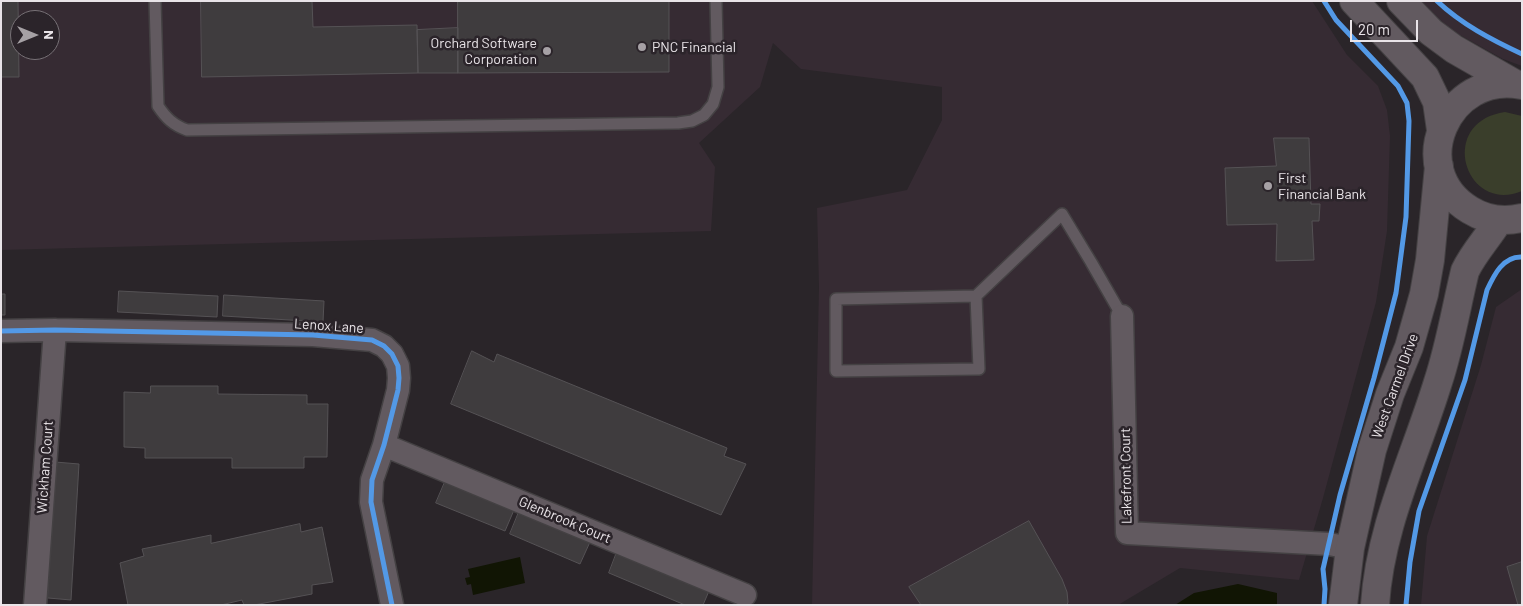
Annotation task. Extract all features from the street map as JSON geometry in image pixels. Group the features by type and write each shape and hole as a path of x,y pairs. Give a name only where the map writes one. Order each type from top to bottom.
{"street":[{"path":"1354,1 1426,77 1437,102 1441,130"},
{"path":"1401,1 1432,32 1454,49 1519,85"},
{"path":"1441,130 1451,112 1465,97 1494,84 1519,85"},
{"name":"West Carmel Drive","path":"1343,605 1356,514 1380,424 1409,347 1420,309 1430,260 1441,130"},
{"path":"1439,166 1445,184 1464,206 1481,216 1513,221"},
{"path":"1374,605 1384,544 1392,514 1438,382 1465,271 1472,256 1490,235 1513,221"},
{"name":"Lakefront Court","path":"1122,316 1127,533 1329,544 1350,548"},
{"name":"Lenox Lane","path":"1,331 55,330 313,335 372,340 384,346 392,354 398,366 398,390 384,444 372,480 371,502 392,605"},
{"name":"Wickham Court","path":"35,605 55,330"},
{"name":"Glenbrook Court","path":"384,444 745,595"}],"lane":[{"path":"155,1 158,106 165,117 176,126 187,130 669,123 692,121 704,115 713,104 718,87 716,1"},
{"path":"976,296 978,369 836,371 836,299 976,296 1062,214 1092,262 1122,316"}],"shaded area":[{"path":"1,1 1312,1 1347,55 1378,86 1387,110 1390,136 1387,231 1376,302 1299,580 1180,568 1118,605 812,605 819,287 817,208 907,190 942,120 942,87 801,69 773,43 760,87 699,143 715,167 711,231 1,250"},
{"path":"1410,1 1522,1 1522,66 1503,59 1440,24"},
{"path":"1505,112 1522,116 1522,191 1502,195 1486,190 1473,179 1466,164 1465,148 1471,132 1484,119"},
{"path":"1522,289 1522,605 1421,605 1427,536 1481,365 1496,307"},
{"path":"520,557 525,583 473,595 471,584 467,585 465,578 470,577 468,569"},
{"path":"1238,584 1277,593 1277,605 1175,605 1194,593"}],"building":[{"path":"1,1 18,1 18,10 10,10 10,60 19,60 19,77 1,77"},
{"path":"201,1 312,1 313,27 417,25 418,73 202,77"},
{"path":"458,1 669,1 669,72 458,73"},
{"path":"458,28 458,73 418,73 417,30"},
{"name":"First Financial Bank","path":"1274,138 1309,138 1311,204 1320,204 1319,221 1312,221 1314,260 1276,261 1277,224 1227,225 1225,168 1276,166"},
{"path":"119,291 218,296 217,317 118,312"},
{"path":"1,294 5,294 5,315 1,315"},
{"path":"224,295 324,301 323,322 223,316"},
{"path":"472,351 494,362 497,354 727,448 724,456 746,464 721,515 451,404"},
{"path":"151,386 218,386 218,394 307,395 307,404 328,404 327,457 304,457 304,468 232,468 232,458 145,458 145,448 124,447 124,392 150,393"},
{"path":"55,462 79,464 71,600 48,598"},
{"path":"445,482 514,510 505,531 436,503"},
{"path":"519,512 590,542 580,564 510,534"},
{"path":"1029,521 1062,579 1067,592 1067,605 921,605 909,587"},
{"path":"300,524 301,532 322,527 333,582 312,585 312,594 254,605 244,605 242,600 221,605 128,605 120,563 144,556 142,549 211,535 211,543"},
{"path":"617,552 709,591 703,605 685,605 609,573"},
{"path":"1522,562 1522,605 1518,605 1507,567"}],"cycle path":[{"path":"1324,1 1336,20 1398,86 1407,103 1409,121 1406,217 1396,293 1374,378 1340,495 1323,569 1324,605"},
{"path":"1437,1 1477,31 1522,54"},
{"path":"1406,605 1410,562 1419,511 1465,380 1487,290 1504,263 1522,257"},
{"path":"1,331 55,330 313,335 372,340 384,346 392,354 398,366 399,378 398,390 384,445 372,480 371,502 392,605"}],"place":[{"name":"PNC Financial","path":"642,47"},
{"name":"Orchard Software Corporation","path":"547,51"},
{"name":"First Financial Bank","path":"1268,186"}]}
